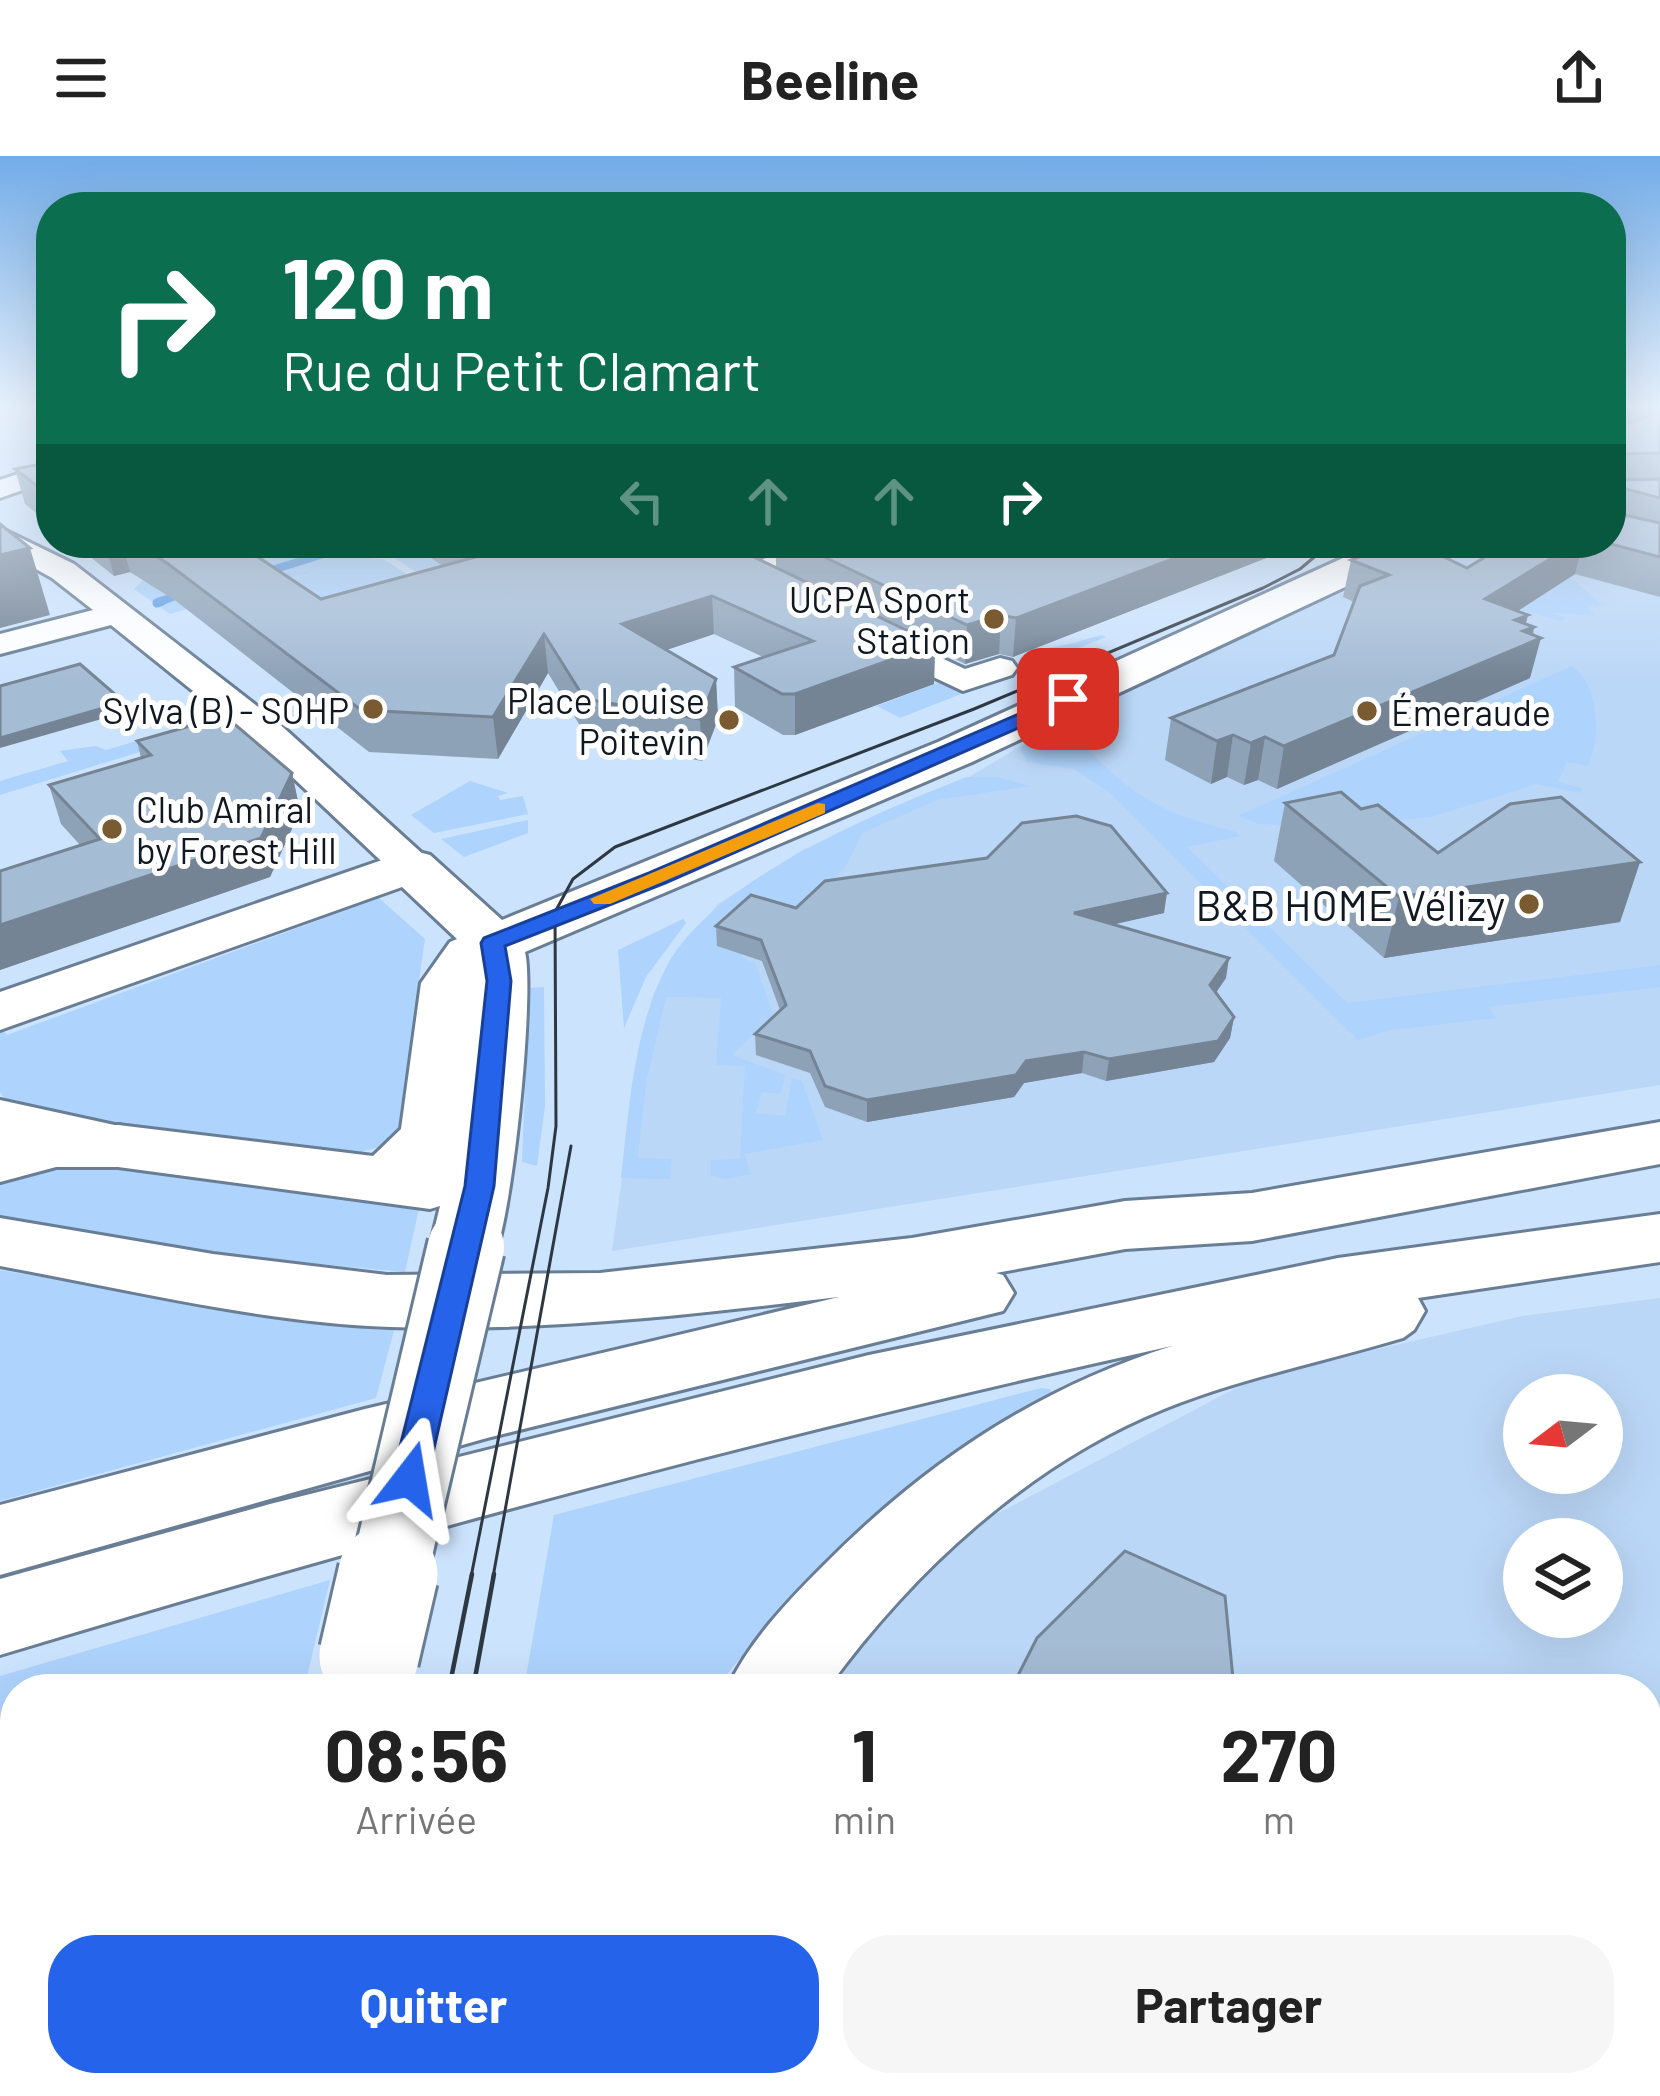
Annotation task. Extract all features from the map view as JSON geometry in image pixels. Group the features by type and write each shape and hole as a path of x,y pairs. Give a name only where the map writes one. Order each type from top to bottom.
{"main road":[{"path":"390,1180 433,1135 451,983 470,954 955,752 1375,558"},
{"path":"0,1012 411,866 493,943 499,981 479,1186 364,1673"},
{"path":"0,1121 118,1146 427,1184 452,1202 465,1224 466,1247"},
{"path":"0,1242 230,1282 387,1301 471,1304 600,1299 912,1263 1125,1225 1252,1217 1660,1143"},
{"path":"0,1160 56,1146 118,1146"},
{"path":"0,1540 216,1478 638,1371 1140,1258 1252,1217"},
{"path":"0,1617 316,1527 869,1384 1315,1288 1660,1238"},
{"path":"785,1674 852,1594 914,1535 990,1470 1075,1416 1164,1378 1376,1319 1446,1272"}],"street":[{"path":"0,537 36,554"},
{"path":"44,558 291,752 411,866"},
{"path":"717,558 778,589"},
{"path":"742,571 784,558"},
{"path":"0,644 116,614"},
{"path":"853,626 963,681 1000,668"}],"shaded area":[{"path":"1626,547 1660,556 1660,1085 612,1251 639,1054 653,996 670,960 718,904 802,850 969,777 1064,720 1256,628 1421,558 1626,558"},
{"path":"252,558 383,559 416,580 328,638 258,590 323,570 170,614 134,589 146,577 162,581"},
{"path":"395,558 430,558 450,570 455,598"},
{"path":"1570,577 1602,605 1587,606 1596,616 1553,613 1566,618 1561,621 1483,599 1529,604"},
{"path":"1106,637 900,718 877,706 940,682 957,691 1047,652 1041,649"},
{"path":"1572,666 1593,699 1595,741 1588,766 1567,762 1558,782 1582,788 1580,793 1537,784 1431,817 1331,827 1259,824 1238,816"},
{"path":"1071,718 1073,724 1062,729 1085,741 1103,734 1113,740 1087,744 1087,748 1137,793 1172,812 1237,832 1240,836 1187,847 1347,1003 1660,965 1660,987 1488,1007 1496,1018 1391,1030 1358,1040 1109,792 1074,769 1027,762 1020,748"},
{"path":"210,719 221,727 0,795 0,781 68,761 60,751 96,746 106,750 171,731 177,735 192,730 187,726"},
{"path":"967,777 996,777 1030,786 937,800 862,833 845,868 741,957 755,963 779,1031 761,1027 732,1055 785,1075 781,1094 762,1092 756,1113 785,1116 792,1078 802,1081 823,1140 744,1154 751,1174 726,1179 711,1175 711,1160 740,1159 745,1066 716,1065 721,998 666,997 646,1083 638,1158 672,1159 670,1179 621,1178 647,1014 668,964 690,933 722,904 802,852"},
{"path":"470,781 508,793 498,796 500,800 523,796 528,814 434,833 411,815"},
{"path":"528,820 528,833 464,857 441,839"},
{"path":"379,898 425,939 417,994 438,993 424,1111 389,1144 344,1157 15,1114 0,1092 0,1027 7,1035"},
{"path":"683,919 686,923 646,977 624,1028 618,950"},
{"path":"544,987 545,1106 537,1166 522,1162 529,988"},
{"path":"34,1155 420,1204 405,1272 256,1258 0,1219 0,1183"},
{"path":"0,1270 249,1311 396,1323 376,1398 0,1501"},
{"path":"1660,1298 1660,1674 828,1674 833,1664 985,1520 1257,1377 1522,1316"},
{"path":"1041,1388 1050,1389 1054,1397 931,1473 858,1530 728,1674 527,1674 554,1515"},
{"path":"330,1580 308,1674 7,1674"}],"building":[{"path":"1626,515 1660,523 1660,557 1626,548"},
{"path":"0,524 30,548 0,555"},
{"path":"159,558 260,558 321,599 472,558 756,558 935,644 795,694 782,694 734,667 813,641 712,596 622,624 716,679 700,719 591,700 581,693 544,634 493,717 361,710"},
{"path":"826,558 1175,558 1016,618 1001,615 967,625"},
{"path":"1446,558 1467,568 1483,558 1552,558 1485,599 1528,615 1515,620 1534,627 1523,631 1541,638 1284,746 1265,737 1251,743 1233,735 1217,741 1171,718 1334,655 1360,586 1389,575 1351,560"},
{"path":"80,664 124,702 0,738 0,686"},
{"path":"225,716 292,773 261,838 0,925 0,871 100,839 49,785 151,755 137,741"},
{"path":"1341,792 1361,809 1378,805 1438,853 1510,804 1561,797 1640,862 1399,897 1285,803"},
{"path":"1076,816 1111,826 1167,893 1074,913 1229,958 1210,985 1234,1017 1218,1041 1109,1059 1084,1052 1026,1061 1016,1075 867,1100 825,1086 810,1051 755,1034 786,1005 761,940 716,926 751,895 796,908 825,881 987,858 1022,823"},
{"path":"1125,1551 1225,1596 1233,1674 1019,1674 1037,1638"}],"waterway":[{"path":"259,574 311,558"},
{"path":"162,601 157,603 185,592"}],"tram line":[{"path":"471,1577 548,1188 556,1126 555,912 573,879 615,847 974,709 1263,588 1313,558"},
{"path":"493,1577 571,1146"},
{"path":"452,1674 472,1574"},
{"path":"476,1674 494,1574"}],"slow traffic":[{"path":"602,899 818,809"}],"place":[{"name":"UCPA Sport Station","path":"994,619"},
{"name":"Sylva (B) - SOHP","path":"373,709"},
{"name":"Émeraude","path":"1367,711"},
{"name":"Place Louise Poitevin","path":"729,720"},
{"name":"Club Amiral by Forest Hill","path":"112,829"},
{"name":"B&B HOME Vélizy","path":"1529,904"}],"route":[{"path":"410,1479 479,1186 499,981 493,943 955,752 1068,699"}]}
